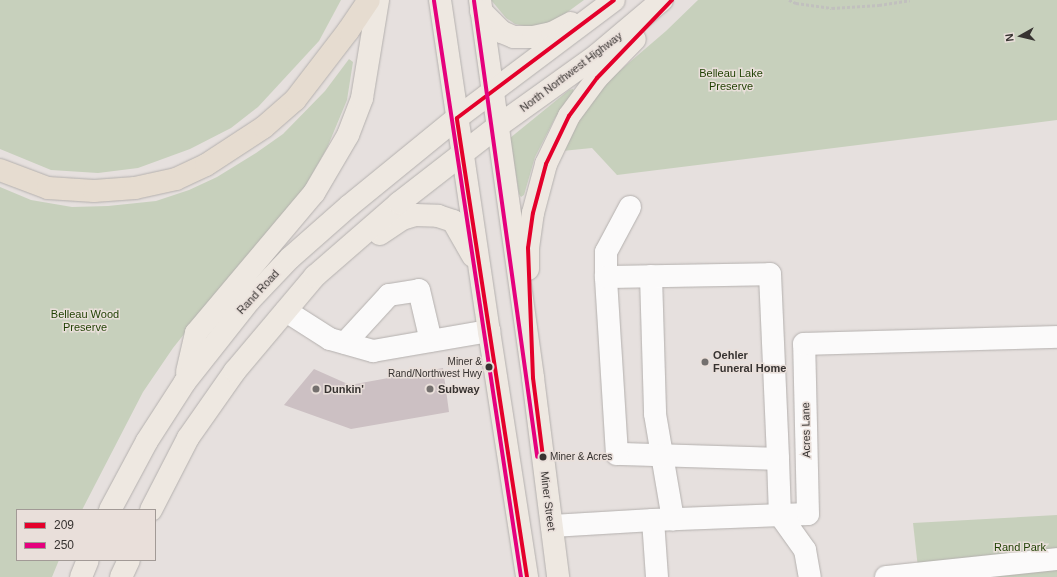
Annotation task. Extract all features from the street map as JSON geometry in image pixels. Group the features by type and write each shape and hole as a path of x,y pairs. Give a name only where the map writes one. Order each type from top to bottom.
{"highway":[{"path":"0,170 48,188 94,191 135,188 176,178 206,165 264,127 295,100 348,31 369,0"}],"main road":[{"path":"184,383 196,333 314,193 348,136 362,98 378,0"},
{"path":"440,0 527,577"},
{"name":"North Northwest Highway","path":"498,126 597,55 662,0"},
{"path":"532,378 528,248 533,213 546,164 570,116 597,78 672,0"},
{"path":"457,118 613,1"},
{"path":"480,5 502,32 514,37 533,37 552,33 613,1"},
{"name":"Miner Street","path":"480,5 498,126 558,577"},
{"name":"Rand Road","path":"111,509 147,441 184,383 208,350 248,301 290,258 349,206 457,118"},
{"path":"152,509 188,438 235,371 315,276 399,203 498,126"},
{"path":"315,276 402,220 415,215 438,216 453,221 480,267"},
{"path":"81,577 88,561"},
{"path":"121,577 129,561"}],"street":[{"path":"630,207 606,252 606,277 617,454 778,459"},
{"path":"606,277 770,274 780,515 805,550 810,577"},
{"path":"651,276 655,414 663,456 663,519 657,577"},
{"path":"345,343 389,295 419,290 431,341"},
{"path":"286,311 330,339 373,352 489,331"},
{"name":"Acres Lane","path":"552,526 663,519 808,514 804,344 1057,337"},
{"path":"886,577 1057,559"}],"path":[{"path":"789,0 796,3 832,8 878,6 910,0"}],"green space":[{"path":"0,0 341,0 319,41 258,107 231,128 190,149 138,168 98,173 51,170 0,149"},
{"path":"491,0 584,0 547,27 533,28 515,24 506,18"},
{"name":"Belleau Lake Preserve","path":"698,0 1057,0 1057,120 617,175 592,148 562,151 578,119 610,79 666,31"},
{"name":"Belleau Wood Preserve","path":"349,59 353,62 347,100 327,148 302,192 276,225 238,266 173,348 143,392 83,509 16,509 16,561 59,561 52,577 0,577 0,187 31,200 72,207 108,206 156,201 189,190 217,177 256,153 283,134 325,91"},
{"path":"573,89 574,93 555,118 535,157 524,195 521,197 519,194 510,138 569,90"},
{"name":"Rand Park","path":"1057,515 1057,577 919,577 913,523"}],"building":[{"path":"443,368 449,412 351,429 284,405 314,369 350,385"}],"transit line":[{"name":"209","path":"527,577 457,118 614,0"},
{"name":"209","path":"543,457 533,378 528,248 533,213 546,164 569,116 597,78 672,0"},
{"name":"250","path":"434,1 521,577"},
{"name":"250","path":"474,1 537,457"}],"place":[{"name":"Oehler Funeral Home","path":"705,362"},
{"name":"Miner & Rand/Northwest Hwy","path":"489,367"},
{"name":"Dunkin'","path":"316,389"},
{"name":"Subway","path":"430,389"},
{"name":"Miner & Acres","path":"543,457"}]}
